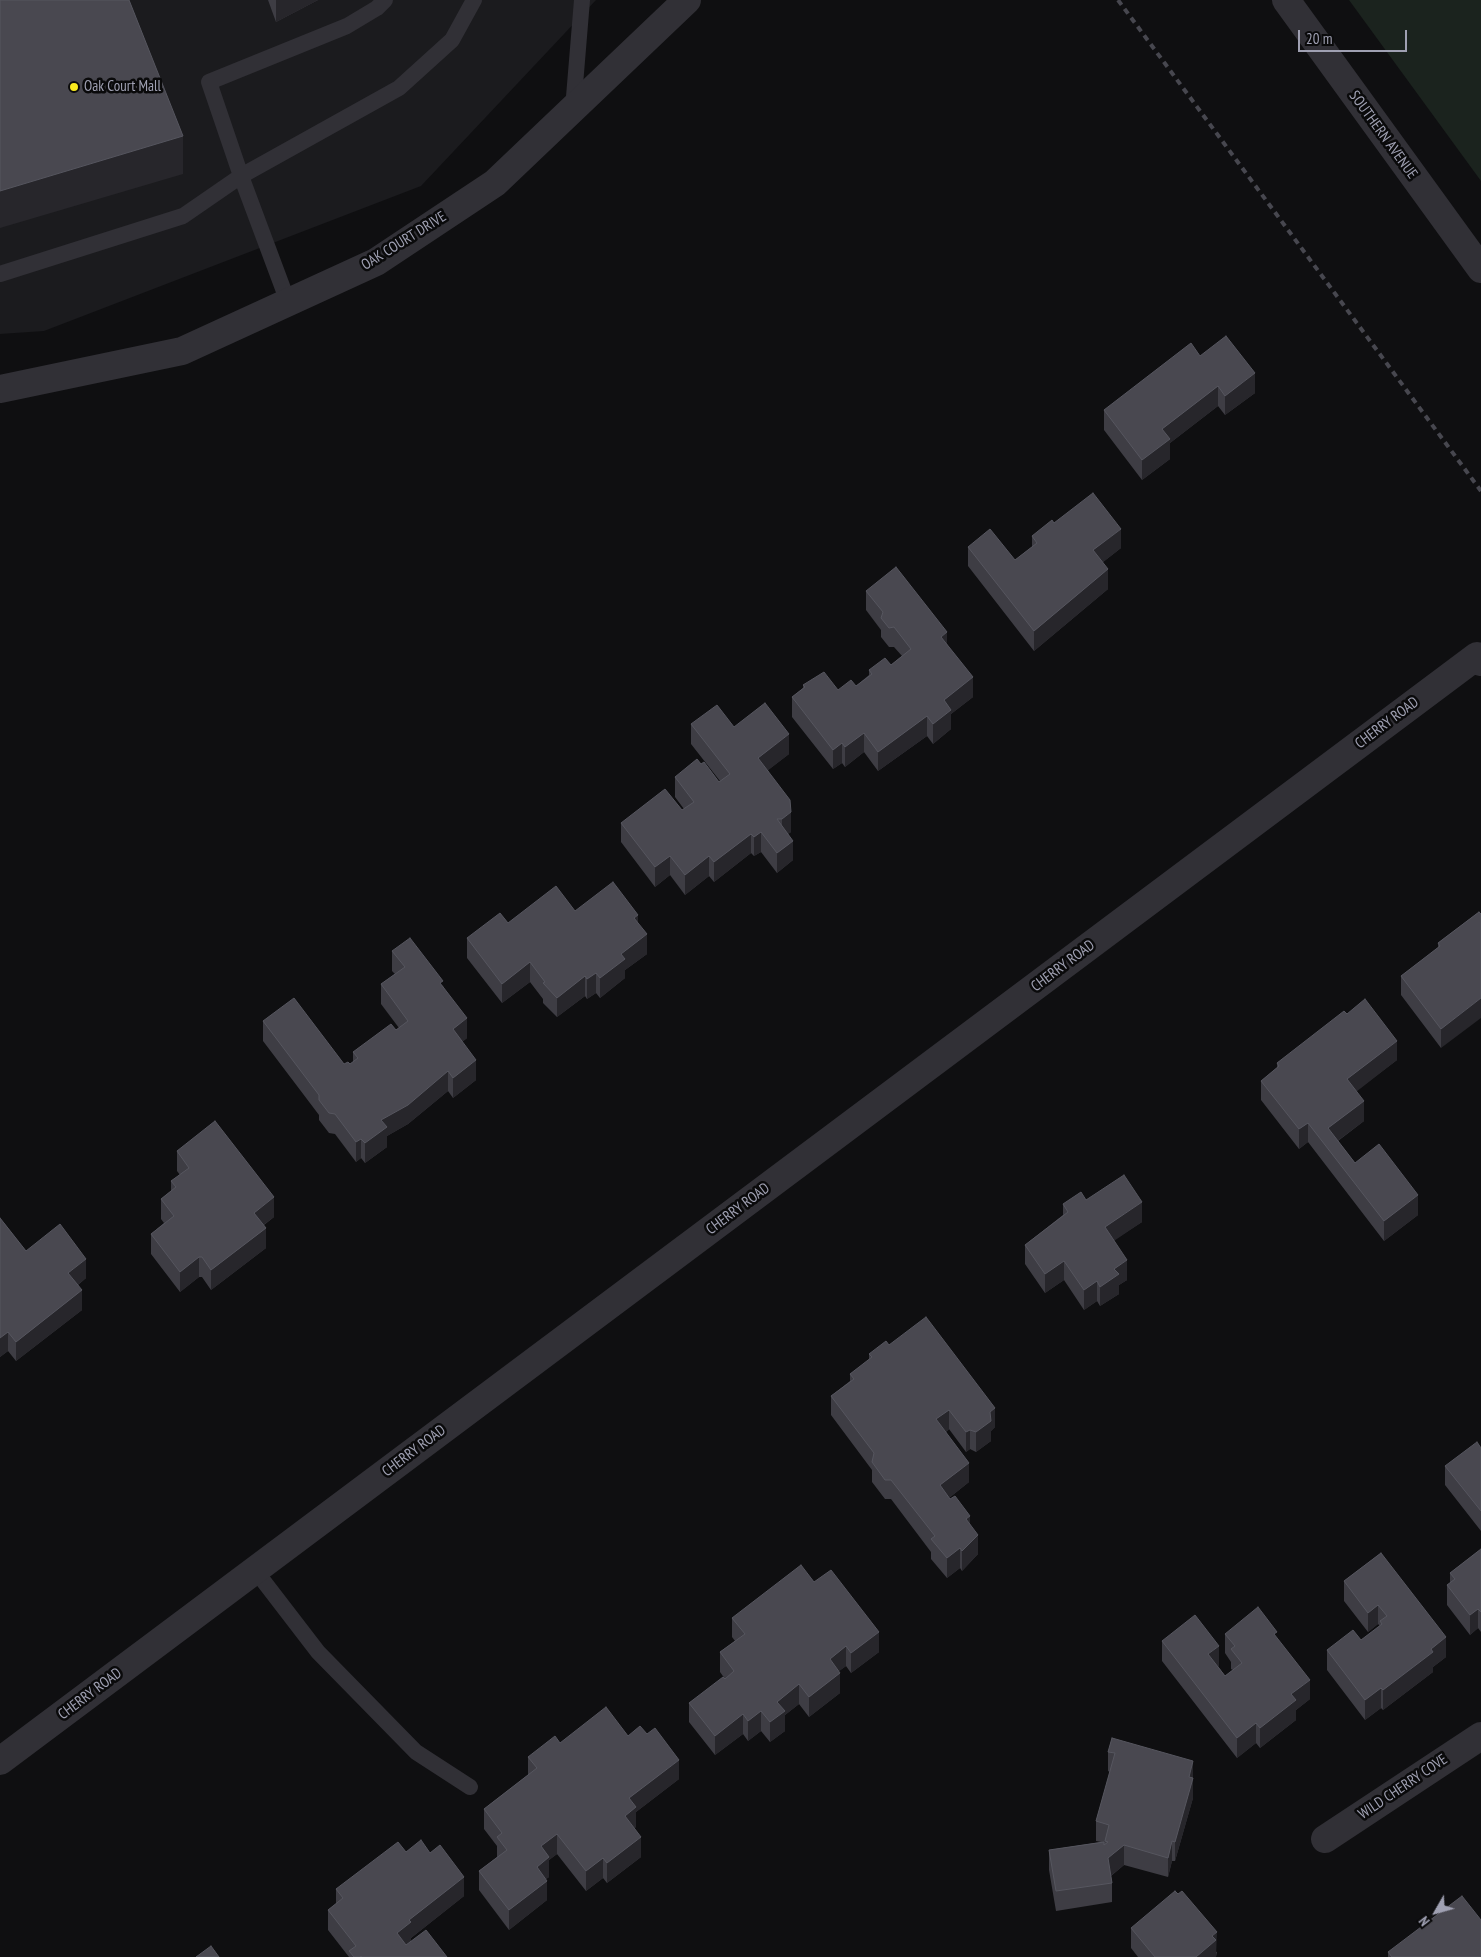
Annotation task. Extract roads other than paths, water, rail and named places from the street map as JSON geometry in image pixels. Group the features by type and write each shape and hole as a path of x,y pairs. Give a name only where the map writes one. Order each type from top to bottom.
{"street":[{"name":"OAK COURT DRIVE","path":"0,389 182,351 376,262 495,183 687,0"},
{"name":"SOUTHERN AVENUE","path":"1286,0 1481,269"},
{"name":"CHERRY ROAD","path":"0,1761 1479,659"},
{"name":"WILD CHERRY COVE","path":"1325,1839 1481,1736"}],"lane":[{"path":"288,302 241,176 209,82 347,26 377,8 385,0"},
{"path":"0,274 183,216 241,176 399,88 452,40 474,0"},
{"path":"573,109 582,0"},
{"path":"255,1570 318,1652 416,1752 470,1787"}],"railway":[{"path":"1118,0 1481,491"}],"place":[{"name":"Oak Court Mall","path":"74,87"}]}
